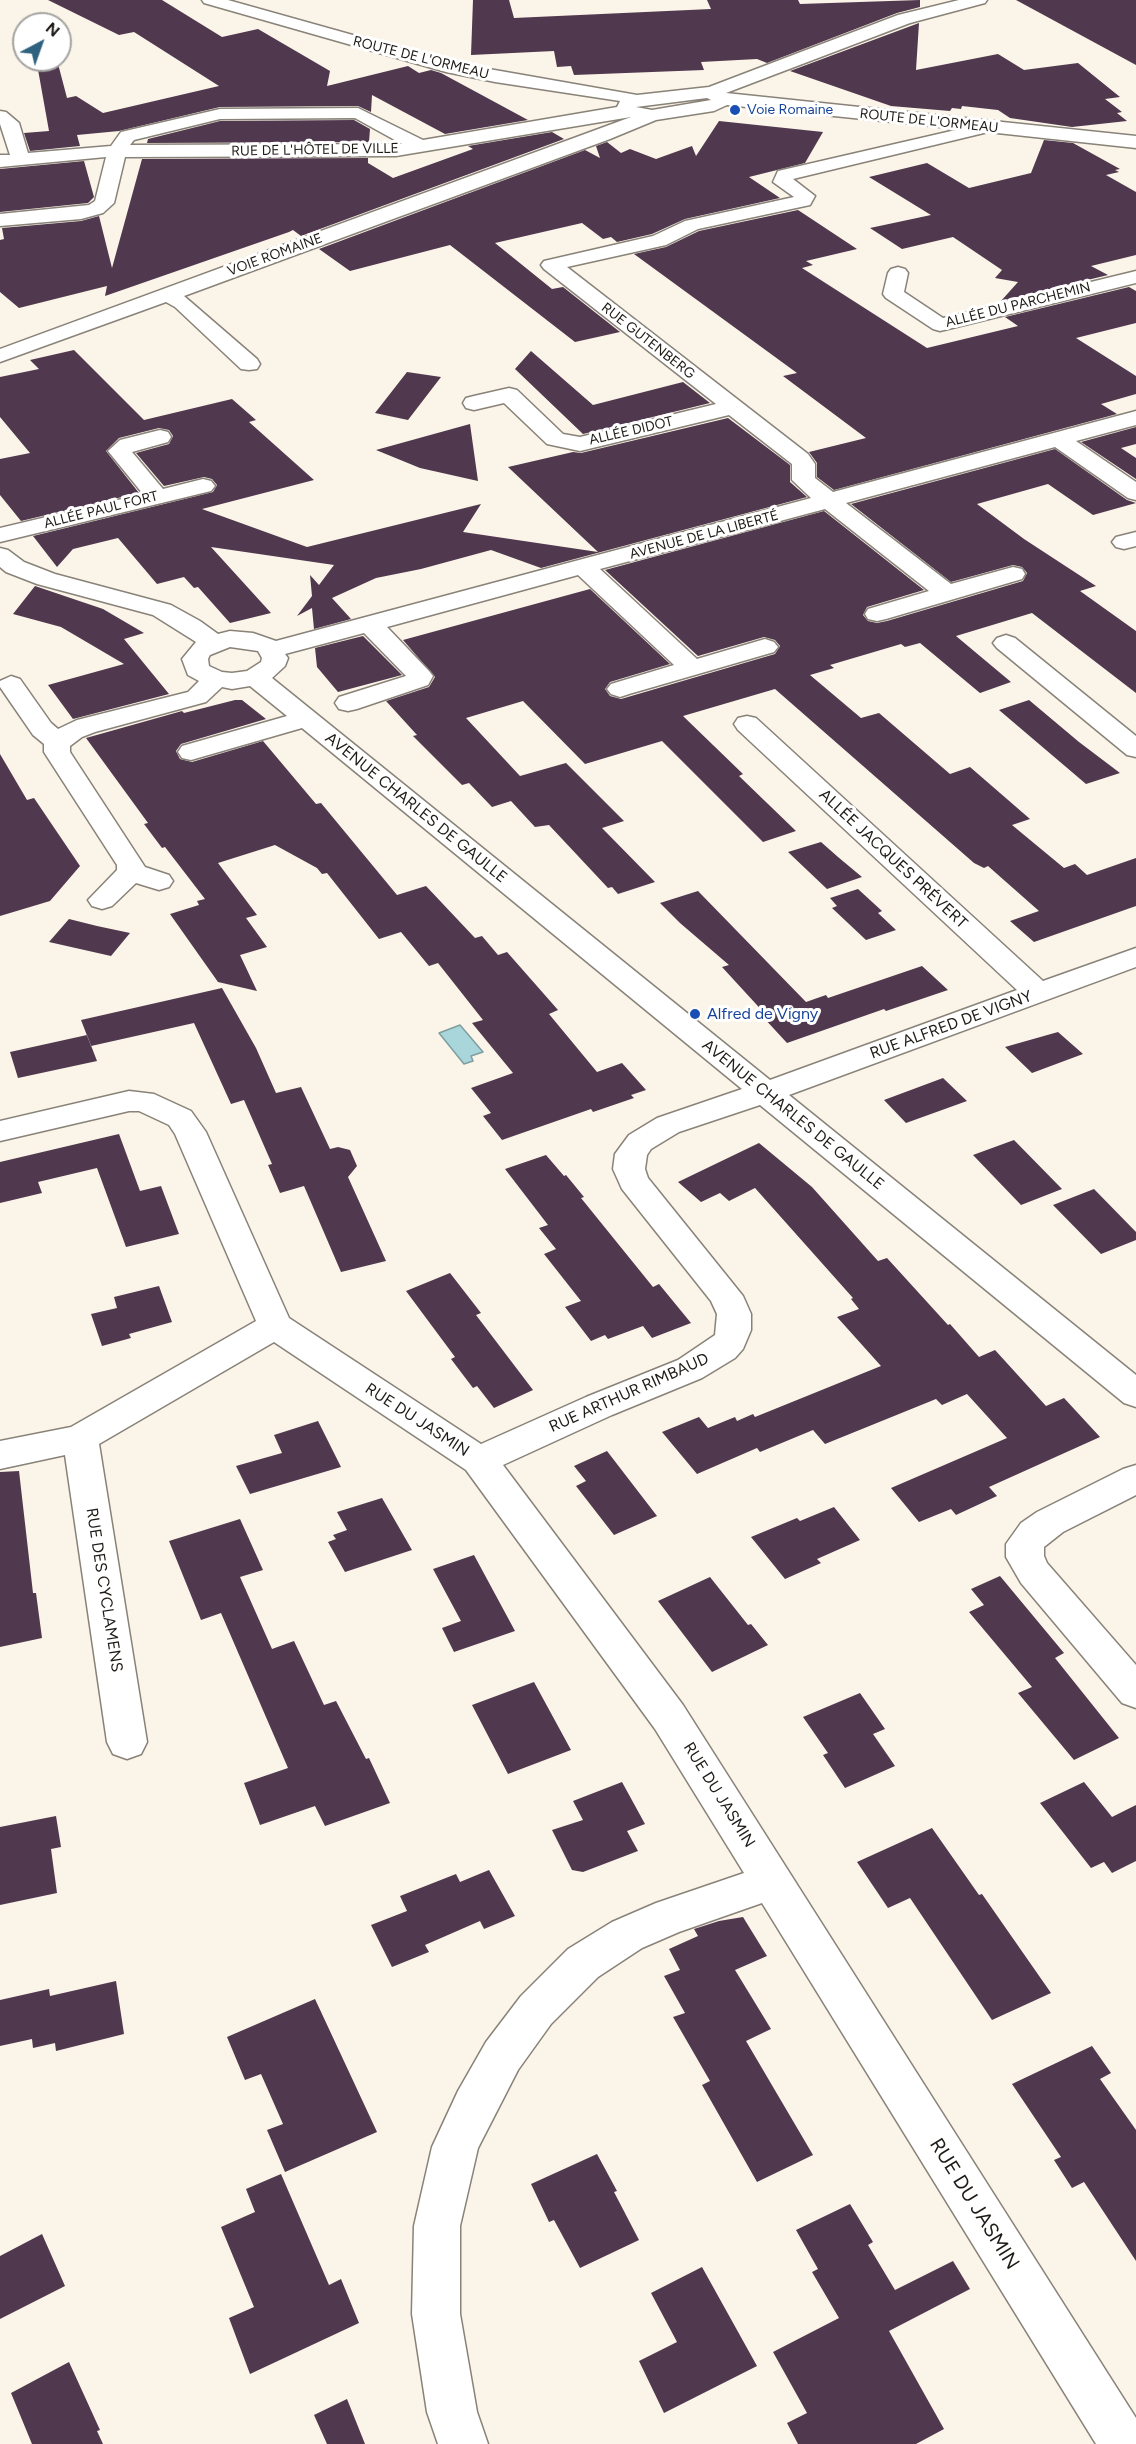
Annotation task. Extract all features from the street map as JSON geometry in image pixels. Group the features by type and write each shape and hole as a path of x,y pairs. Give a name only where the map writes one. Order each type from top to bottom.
{"street":[{"name":"ROUTE DE L'ORMEAU","path":"210,0 446,67 623,96 632,106"},
{"path":"632,106 717,96 904,20 979,0"},
{"name":"ROUTE DE L'ORMEAU","path":"717,96 1136,142"},
{"path":"632,106 652,115 714,106 717,96"},
{"name":"RUE DE L'HÔTEL DE VILLE","path":"0,161 117,151 396,150 632,106"},
{"path":"0,220 81,213 101,206 117,151 127,136 220,114 358,113 420,146"},
{"name":"VOIE ROMAINE","path":"0,356 604,135 652,115"},
{"path":"0,116 10,123 21,159"},
{"path":"890,134 915,128 922,120"},
{"name":"RUE GUTENBERG","path":"948,594 803,480 804,464 800,459 551,265 673,236 692,225 803,201 805,196 782,182 785,176 980,130 983,126"},
{"name":"ALLÉE DU PARCHEMIN","path":"898,273 894,294 940,325 1136,277"},
{"path":"168,295 182,303 249,364"},
{"name":"ALLÉE DIDOT","path":"474,403 509,395 555,439 580,444 733,407"},
{"name":"AVENUE DE LA LIBERTÉ","path":"271,650 1136,418"},
{"path":"158,497 119,451 128,445 160,437"},
{"path":"1059,439 1136,493"},
{"name":"ALLÉE PAUL FORT","path":"0,535 203,486"},
{"path":"0,555 15,567 46,579 162,610 191,626 213,643"},
{"path":"583,567 692,668"},
{"path":"877,614 1013,574"},
{"path":"348,703 419,680 420,676 370,624"},
{"path":"230,639 261,643 271,650 275,658 272,666 255,677 232,681 216,680 197,670 195,664 197,654 213,643 230,639"},
{"path":"1006,643 1136,749"},
{"path":"620,689 765,647"},
{"name":"AVENUE CHARLES DE GAULLE","path":"255,677 1136,1394"},
{"path":"131,872 128,859 57,752 58,742 73,731 86,726 197,697 216,680"},
{"path":"10,684 39,725 58,742"},
{"path":"191,752 306,719"},
{"name":"ALLÉE JACQUES PRÉVERT","path":"747,724 1038,993"},
{"path":"131,872 159,881"},
{"path":"102,900 131,872"},
{"name":"RUE ALFRED DE VIGNY","path":"766,1093 1136,957"},
{"name":"RUE ARTHUR RIMBAUD","path":"479,1460 589,1410 690,1369 723,1349 731,1340 734,1330 734,1314 726,1296 633,1181 629,1169 631,1154 651,1133 668,1125 766,1093"},
{"path":"0,1131 129,1101 143,1101 171,1112 190,1132 275,1326 80,1438 0,1455"},
{"name":"RUE DU JASMIN","path":"275,1326 479,1460 669,1717 1120,2435"},
{"name":"RUE DES CYCLAMENS","path":"80,1438 127,1742"},
{"path":"1136,1479 1050,1522 1034,1533 1025,1544 1025,1557 1034,1573 1136,1692"},
{"path":"463,2444 452,2412 436,2314 437,2226 454,2147 474,2106 502,2056 536,2010 583,1964 638,1930 671,1916 772,1881"}],"water":[{"path":"460,1025 483,1052 471,1056 473,1061 464,1064 439,1033"}],"building":[{"path":"48,0 162,0 222,37 258,29 330,71 327,86 408,66 419,73 431,70 441,73 528,120 445,134 372,95 371,112 358,106 220,107 119,131 77,135 80,146 30,151 24,133 49,131 38,72 60,72 67,98 76,96 103,113 219,86 134,32 119,35"},
{"path":"473,0 509,0 514,18 711,9 707,0 798,0 800,4 920,0 920,7 897,13 767,63 757,59 701,62 704,70 574,75 571,66 557,67 554,51 471,55"},
{"path":"1016,0 1136,0 1136,65"},
{"path":"919,23 916,70 998,54 1024,70 1078,63 1120,97 1105,99 1122,112 1117,113 1127,121 1072,127 1010,118 998,110 962,106 961,109 952,108 950,111 891,106 790,71"},
{"path":"354,120 370,129 369,142 147,143 148,139 220,121"},
{"path":"719,121 823,132 805,163 749,177 780,198 685,219 652,234 617,242 611,237 603,239 582,223 495,243 552,289 563,287 620,332 575,342 450,245 350,271 319,249 585,150 600,158 596,146 607,142 621,153 630,149 656,159 692,146 696,156"},
{"path":"552,132 564,139 301,236 293,230 105,296 107,286 19,308 0,292 0,240 4,239 2,228 81,221 99,216 112,268 142,159 368,158 368,163 393,178 473,149 468,146"},
{"path":"1044,140 1073,143 1120,169 1115,170 1119,172 1106,175 1136,192 1136,255 1091,266 1108,275 1001,301 1018,282 995,278 1002,270 953,237 902,249 870,228 931,215 869,177 927,163 969,188 1031,173"},
{"path":"84,161 94,197 88,203 0,212 0,169"},
{"path":"798,210 857,249 806,261 813,265 802,268 927,348 1018,326 1005,317 1129,287 1136,291 1136,323 1076,338 1136,376 1136,394 1101,404 1117,414 834,490 817,477 817,463 809,452 866,438 783,376 797,373 634,254 666,247 699,231"},
{"path":"74,350 144,420 232,399 256,420 249,422 314,480 202,509 307,547 481,504 463,532 598,552 508,467 573,452 581,453 728,418 790,465 790,482 807,497 541,568 491,550 421,569 376,578 332,598 351,619 314,629 312,608 297,616 312,596 310,575 319,585 334,565 211,547 271,613 230,623 198,587 194,588 184,577 157,584 118,538 73,549 57,567 33,536 213,492 217,485 212,479 204,477 164,486 136,453 169,444 173,436 169,430 159,428 119,438 106,451 139,493 21,521 0,495 0,459 30,453 0,417 0,377 39,369 30,360"},
{"path":"531,351 593,405 683,382 710,403 583,434 515,369"},
{"path":"407,372 441,377 408,420 375,413"},
{"path":"470,424 478,481 420,468 376,450"},
{"path":"1136,427 1136,444 1121,448 1136,458 1136,479 1081,442"},
{"path":"1055,449 1127,500 1136,503 1093,515 1048,484 977,504 1024,539 1096,586 1080,591 1136,631 1136,693 1032,613 956,636 1011,682 980,693 920,643 905,647 901,644 830,665 834,668 810,675 861,718 879,713 950,774 970,767 1030,819 1012,825 1064,868 1075,864 1087,875 1136,858 1136,906 1034,942 1010,921 1039,911 988,866 984,868 974,863 775,689 683,716 743,774 739,776 796,831 763,842 662,741 585,764 523,701 466,718 520,776 566,763 624,821 602,828 655,882 618,894 612,887 608,888 549,825 535,827 511,801 492,807 469,783 462,785 413,736 417,735 386,701 429,687 435,677 403,640 590,589 670,664 610,682 605,689 610,696 621,699 775,654 780,646 775,640 764,637 698,656 605,570 824,511 924,590 867,607 863,615 868,621 877,623 887,621 1023,581 1027,573 1022,567 1013,565 951,582 851,504"},
{"path":"35,586 103,609 144,633 124,639 169,694 73,719 48,685 124,664 61,627 13,614"},
{"path":"363,636 402,675 338,692 317,667 315,648"},
{"path":"242,700 266,719 181,744 176,751 180,759 192,762 263,741 316,804 321,803 397,895 426,886 475,938 482,936 498,955 507,952 558,1010 549,1014 597,1072 622,1063 646,1090 631,1095 634,1098 593,1112 591,1109 502,1140 483,1116 491,1113 471,1088 513,1073 472,1023 483,1020 438,963 429,966 401,932 379,939 327,873 322,874 317,868 275,845 218,863 257,915 246,918 267,947 240,955 257,991 218,982 170,914 199,905 197,901 205,899 144,824 148,823 86,738 182,711 184,713"},
{"path":"1029,700 1120,773 1086,784 999,710"},
{"path":"0,754 27,800 34,798 80,866 50,901 0,916"},
{"path":"821,842 862,877 827,889 788,852"},
{"path":"858,889 882,911 878,913 896,930 866,940 832,908 837,906 830,898"},
{"path":"698,891 806,1002 826,995 828,998 922,966 948,990 886,1011 884,1009 787,1043 763,1017 767,1016 722,967 729,965 660,903"},
{"path":"69,919 130,933 111,956 49,942"},
{"path":"222,988 256,1048 276,1093 301,1087 330,1149 338,1147 350,1150 357,1166 348,1177 386,1261 341,1272 304,1186 280,1193 268,1165 272,1164 244,1100 231,1104 194,1023 91,1046 81,1020"},
{"path":"1058,1032 1083,1054 1032,1073 1005,1047"},
{"path":"87,1035 97,1061 18,1078 10,1052"},
{"path":"943,1078 967,1101 906,1123 884,1100"},
{"path":"119,1134 140,1191 161,1186 179,1234 126,1247 97,1168 38,1182 42,1193 0,1203 0,1162"},
{"path":"1014,1140 1062,1189 1021,1205 973,1155"},
{"path":"759,1143 812,1187 878,1261 887,1258 979,1357 995,1350 1046,1406 1064,1398 1100,1437 989,1487 997,1496 956,1515 951,1509 919,1522 891,1488 1007,1438 967,1394 942,1405 936,1399 825,1444 813,1430 760,1452 757,1448 697,1474 662,1432 699,1417 708,1428 735,1417 737,1421 753,1414 755,1417 881,1366 837,1317 859,1309 851,1299 853,1298 755,1188 729,1201 720,1193 701,1202 678,1182"},
{"path":"546,1155 584,1197 581,1198 653,1287 659,1284 691,1323 652,1338 643,1326 608,1339 605,1335 591,1341 565,1307 581,1301 544,1254 556,1249 539,1228 548,1225 505,1169"},
{"path":"1094,1189 1136,1232 1136,1240 1101,1254 1053,1205"},
{"path":"450,1273 481,1313 476,1315 533,1390 494,1408 477,1386 473,1388 451,1359 455,1357 406,1291"},
{"path":"159,1286 172,1322 129,1334 131,1338 102,1346 91,1314 117,1308 114,1297"},
{"path":"318,1421 341,1467 250,1494 236,1466 282,1453 274,1435"},
{"path":"607,1451 657,1516 614,1535 576,1486 586,1481 574,1466"},
{"path":"19,1471 33,1593 36,1593 42,1638 0,1647 0,1472"},
{"path":"382,1498 412,1550 345,1572 328,1542 336,1539 333,1535 347,1530 337,1512"},
{"path":"834,1507 860,1540 817,1559 821,1563 785,1579 751,1537 797,1518 800,1521"},
{"path":"240,1519 263,1570 240,1577 272,1649 294,1641 324,1705 336,1701 366,1759 369,1758 390,1803 325,1826 315,1806 260,1825 244,1783 288,1768 221,1613 201,1620 169,1541"},
{"path":"474,1555 515,1631 454,1652 442,1628 461,1621 433,1569"},
{"path":"1000,1576 1064,1653 1055,1658 1119,1738 1074,1760 1018,1693 1032,1687 969,1612 984,1605 971,1589"},
{"path":"710,1577 748,1625 751,1624 768,1645 712,1672 658,1601"},
{"path":"534,1682 571,1750 508,1774 472,1705"},
{"path":"860,1693 885,1729 873,1734 895,1766 845,1788 823,1755 828,1753 803,1717"},
{"path":"622,1782 645,1824 627,1831 638,1851 583,1872 572,1870 552,1830 583,1820 573,1801"},
{"path":"1084,1782 1112,1817 1136,1805 1136,1861 1112,1873 1104,1862 1091,1868 1040,1803"},
{"path":"56,1816 61,1847 51,1849 57,1893 0,1905 0,1827"},
{"path":"932,1828 979,1895 982,1894 1051,1993 992,2020 910,1898 888,1908 857,1862"},
{"path":"489,1870 515,1916 484,1929 480,1921 425,1945 429,1952 392,1967 371,1925 407,1911 400,1896 456,1874 460,1882"},
{"path":"743,1917 767,1956 735,1970 771,2029 746,2041 813,2155 757,2182 702,2085 710,2081 673,2017 685,2013 664,1976 680,1970 669,1949 698,1936 694,1929 719,1921"},
{"path":"116,1981 124,2034 56,2051 55,2043 33,2048 32,2039 0,2046 0,2000 49,1989 50,1996"},
{"path":"315,1999 377,2132 285,2172 267,2130 283,2124 261,2074 245,2080 227,2037"},
{"path":"1092,2046 1111,2073 1100,2079 1136,2130 1136,2261 1084,2182 1072,2188 1054,2160 1061,2157 1012,2084"},
{"path":"597,2154 639,2240 580,2268 554,2220 549,2222 531,2184"},
{"path":"281,2174 329,2285 341,2279 359,2323 250,2374 229,2318 254,2307 221,2227 255,2212 246,2189"},
{"path":"850,2204 873,2242 868,2245 895,2290 953,2261 970,2289 889,2331 944,2429 916,2444 798,2444 787,2423 807,2413 773,2352 839,2318 812,2272 818,2269 796,2230"},
{"path":"42,2234 65,2286 0,2319 0,2256"},
{"path":"702,2267 757,2366 664,2413 639,2361 677,2342 651,2293"},
{"path":"69,2362 100,2430 97,2431 103,2444 32,2444 11,2393"},
{"path":"347,2399 365,2444 327,2444 314,2415"}],"place":[{"name":"Voie Romaine","path":"735,110"},
{"name":"Alfred de Vigny","path":"695,1014"}]}
